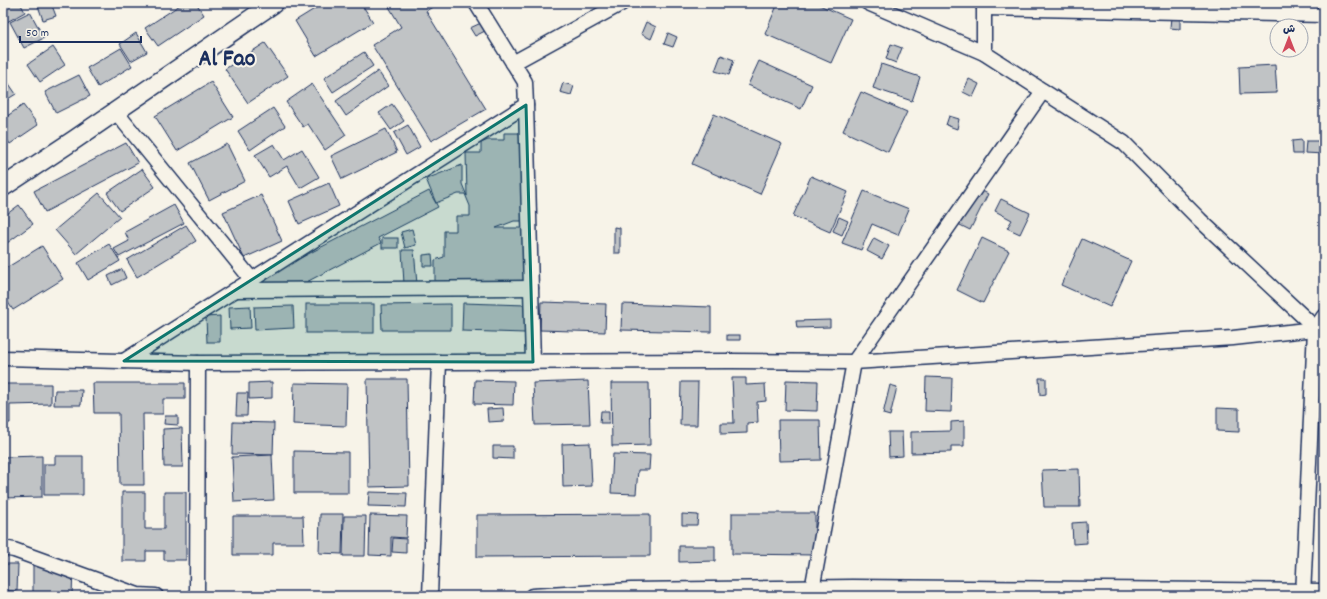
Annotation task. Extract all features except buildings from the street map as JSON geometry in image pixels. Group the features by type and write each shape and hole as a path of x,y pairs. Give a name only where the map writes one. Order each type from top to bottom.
{"street":[{"path":"3,187 116,112 274,3"},
{"path":"476,3 525,82 533,362"},
{"path":"513,63 622,3"},
{"path":"868,3 984,53 1124,143 1200,220 1310,322 1324,341"},
{"path":"984,53 984,5 1324,15"},
{"path":"812,592 854,362 1043,91"},
{"path":"124,361 526,105"},
{"path":"116,112 252,280"},
{"path":"235,290 531,288"},
{"path":"1303,594 1315,329 1324,316"},
{"path":"3,358 198,363 854,362 1233,338 1315,329"},
{"path":"430,596 439,362"},
{"path":"197,596 198,363"},
{"path":"3,548 14,550 138,596 156,596"},
{"path":"532,596 631,590 812,592 852,587 1303,594 1324,591"}],"highlighted area":[{"path":"526,105 533,362 124,361"}],"district":[{"name":"Al Fao","path":"227,60"}]}
